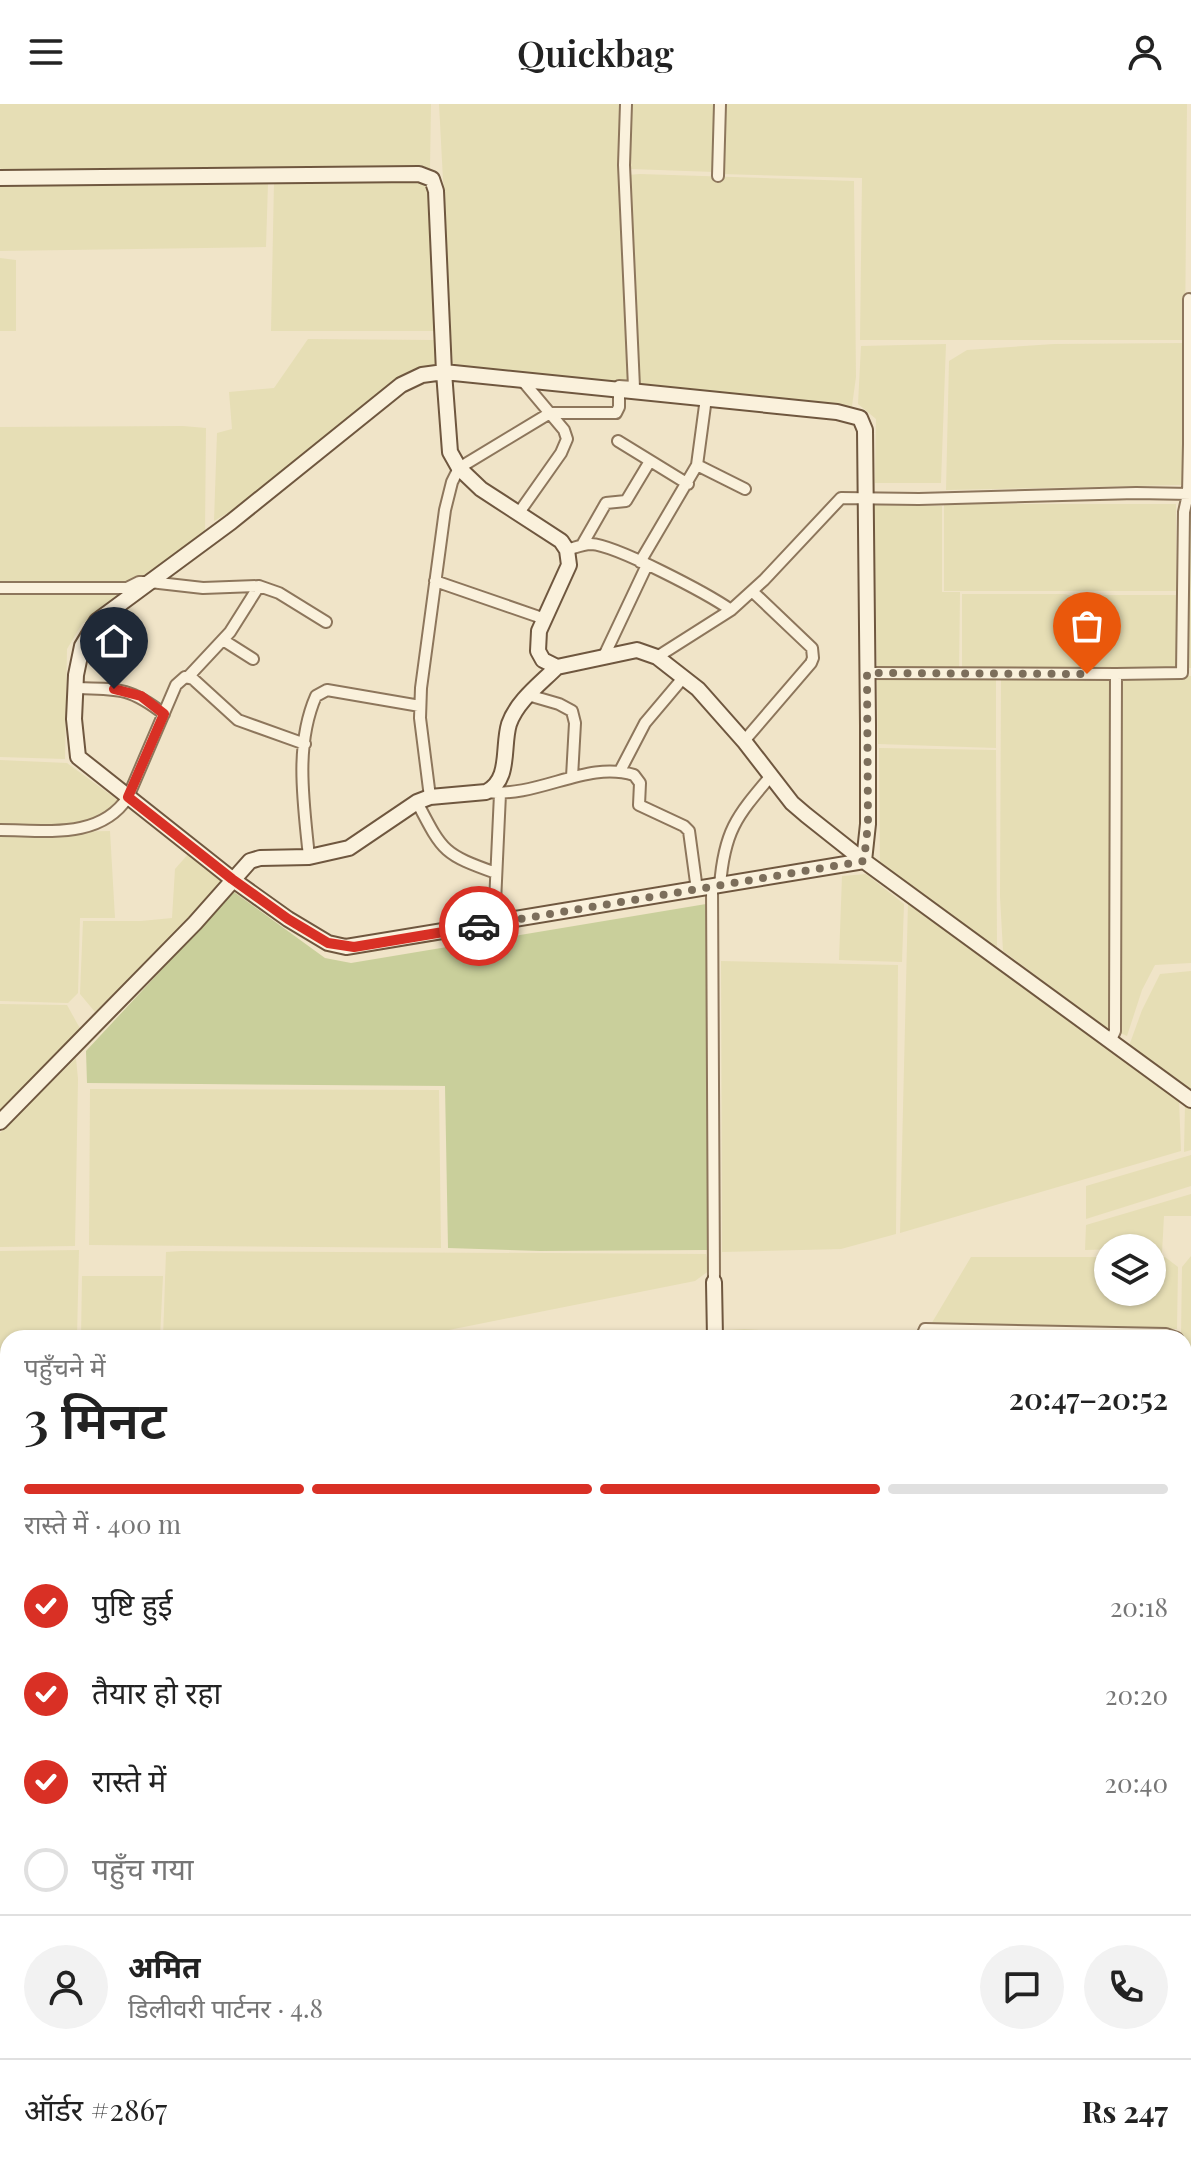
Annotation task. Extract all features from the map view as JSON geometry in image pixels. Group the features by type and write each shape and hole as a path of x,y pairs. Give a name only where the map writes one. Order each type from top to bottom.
{"street":[{"path":"496,873 449,854 433,833 423,800 420,706 445,510 459,468 550,413 616,413 619,386 634,387 624,165 626,104"},
{"path":"718,176 720,104"},
{"path":"0,178 419,174 432,179 436,191 449,446 459,468 481,489 561,541 567,550 569,565 539,631 538,651 543,660 557,667"},
{"path":"867,673 1187,673 1184,512 1190,494 1189,299"},
{"path":"444,372 837,412 860,418 865,430 868,824 864,861 354,947 336,945 313,935 232,879 78,757 74,736 79,658 87,633 112,609 231,522 401,385 422,375 444,372"},
{"path":"518,514 566,445 567,435 522,380"},
{"path":"604,656 643,564 697,465 706,398"},
{"path":"618,441 688,484"},
{"path":"582,545 604,507 610,502 626,501 650,461"},
{"path":"697,465 745,489"},
{"path":"657,657 731,610 836,501 844,497 919,499 1190,494"},
{"path":"567,550 582,545 602,546 731,610"},
{"path":"435,581 545,619"},
{"path":"0,588 127,588 139,582 192,587 259,586 279,593 326,622"},
{"path":"0,830 82,829 119,811 128,797 176,685 182,678 188,677 223,640 244,614 259,586"},
{"path":"744,741 805,670 813,653 812,648 752,591"},
{"path":"223,640 253,659"},
{"path":"494,924 493,789 499,780 514,713 557,667 637,650 657,657 704,695 770,777 806,815 864,861 1191,1100"},
{"path":"1110,1042 1115,1031 1116,674"},
{"path":"188,677 238,720 305,744"},
{"path":"620,771 645,723 683,678"},
{"path":"75,688 133,692 164,714"},
{"path":"309,857 303,797 305,744 313,702 319,692 323,690 420,706"},
{"path":"528,695 572,711 575,723 572,777"},
{"path":"0,1122 254,859 309,857 349,848 423,800 528,791 572,777 620,771 639,778 639,805 686,827 710,888 715,1330"},
{"path":"710,888 731,828 770,777"},
{"path":"925,1330 974,1330"}],"shaded area":[{"path":"0,104 431,104 430,169 8,174 0,168"},
{"path":"439,104 622,104 630,385 453,369"},
{"path":"629,104 718,104 715,172 630,169"},
{"path":"721,104 1187,104 1185,340 860,340 862,178 721,174"},
{"path":"627,175 854,181 856,377 852,406 636,384"},
{"path":"252,180 268,183 266,247 0,251 0,183"},
{"path":"274,181 423,182 430,185 440,331 271,331"},
{"path":"0,258 16,260 16,331 0,331"},
{"path":"308,339 436,340 435,367 243,504 214,521 217,433 232,429 229,392 274,388"},
{"path":"1186,343 1184,485 946,490 949,361 967,350 1054,344"},
{"path":"946,344 941,483 875,483 876,419 858,404 861,346"},
{"path":"0,427 206,428 205,533 129,585 0,585"},
{"path":"944,504 1176,504 1176,591 944,591"},
{"path":"874,505 942,506 942,592 960,592 959,672 877,671"},
{"path":"1191,508 1191,668 1188,668 1188,510"},
{"path":"126,590 82,624 67,649 65,759 0,757 0,591"},
{"path":"962,594 1065,594 1076,597 1079,604 1079,671 962,671"},
{"path":"1083,595 1181,595 1180,671 1083,671"},
{"path":"877,675 996,676 996,748 878,744"},
{"path":"1120,676 1191,676 1191,963 1155,965 1142,990 1127,1036 1118,1032"},
{"path":"1111,677 1111,1031 1003,951 1000,897 1001,678"},
{"path":"879,748 996,750 995,951 880,869"},
{"path":"0,760 67,763 119,801 104,815 81,827 0,826"},
{"path":"110,831 115,918 80,918 78,993 68,1003 0,1001 0,833"},
{"path":"190,852 223,880 203,906 95,1012 80,994 83,921 172,918 175,869"},
{"path":"866,874 904,904 902,962 839,960 842,876"},
{"path":"908,901 1179,1100 1181,1151 900,1233"},
{"path":"721,961 898,965 896,1234 841,1249 722,1252"},
{"path":"1191,971 1191,1090 1129,1046 1160,974"},
{"path":"0,1004 67,1005 82,1032 0,1112"},
{"path":"76,1058 75,1246 0,1247 0,1133"},
{"path":"90,1089 439,1090 441,1248 89,1245"},
{"path":"1185,1104 1191,1107 1191,1150 1184,1152"},
{"path":"1191,1155 1191,1186 1086,1219 1086,1186"},
{"path":"1191,1194 1191,1216 1164,1216 1163,1234 1094,1234 1094,1250 1085,1250 1086,1225"},
{"path":"79,1250 77,1330 0,1330 0,1251"},
{"path":"166,1252 706,1254 710,1270 695,1281 449,1330 163,1330"},
{"path":"1191,1256 1191,1330 1181,1330 1182,1267"},
{"path":"971,1257 1094,1257 1094,1306 1166,1306 1166,1258 1178,1267 1177,1329 930,1326"},
{"path":"82,1276 163,1276 160,1330 81,1330"}],"green space":[{"path":"234,892 325,958 351,963 706,904 708,1250 448,1248 445,1086 87,1083 86,1051"}],"way so far":[{"path":"479,926 864,861 868,824 867,673 1087,674"}],"route":[{"path":"114,689 141,696 164,714 128,797 288,919 328,943 346,947 479,926"}]}
